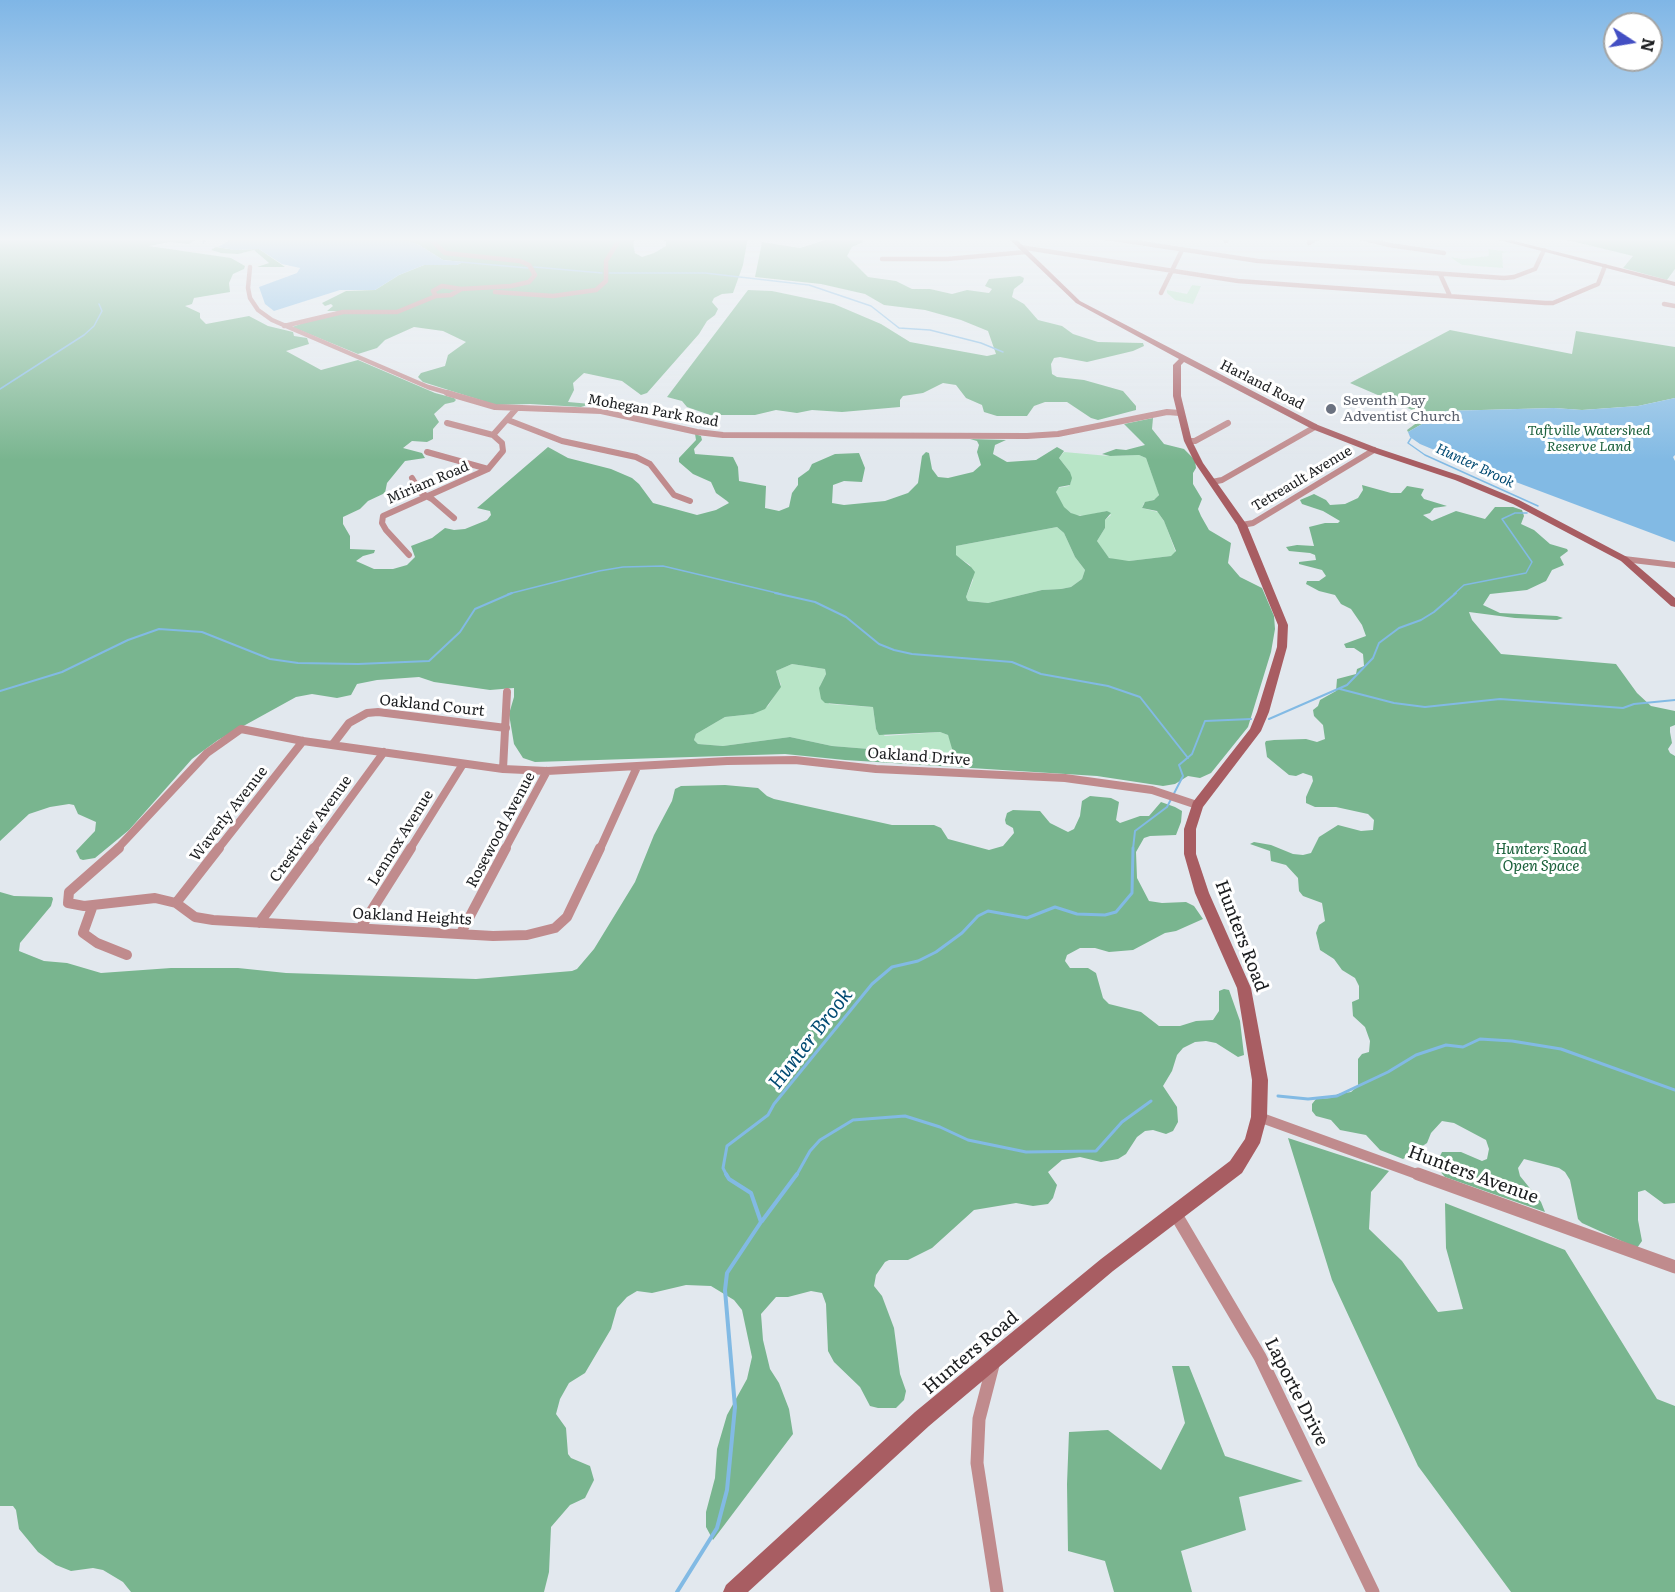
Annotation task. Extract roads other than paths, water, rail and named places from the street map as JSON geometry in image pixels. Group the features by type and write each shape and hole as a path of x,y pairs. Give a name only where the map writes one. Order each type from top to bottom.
{"street":[{"name":"Mohegan Park Road","path":"261,311 284,326 433,389 489,406 516,409 604,411 698,432 723,435 1026,436 1058,434 1167,412 1180,413"},
{"path":"284,326 343,312 399,311"},
{"name":"Harland Road","path":"1095,311 1182,360 1315,427 1507,498 1624,560 1642,573 1675,604"},
{"name":"Hunters Road","path":"733,1592 922,1419 1107,1265 1236,1167 1252,1143 1259,1117 1260,1080 1244,988 1202,893 1190,854 1190,829 1197,805 1255,731 1263,712 1282,647 1283,625 1242,525 1212,482 1188,441 1180,413 1176,378 1177,365 1182,360"},
{"path":"447,423 493,435 516,409"},
{"path":"508,420 562,441 636,457 650,464 674,495 690,501"},
{"path":"1188,441 1195,441 1228,423"},
{"path":"1212,482 1222,480 1315,427"},
{"name":"Miriam Road","path":"409,555 386,530 382,523 383,516 488,469 503,451 502,443 493,435"},
{"name":"Tetreault Avenue","path":"1242,525 1252,523 1374,450"},
{"path":"427,452 488,469"},
{"path":"412,478 425,496 454,518"},
{"path":"1624,560 1675,565"},
{"path":"503,769 507,692"},
{"name":"Oakland Court","path":"333,744 349,723 367,713 378,712 506,728"},
{"name":"Oakland Heights","path":"241,729 303,741 333,744 503,769 547,771 637,767 567,917 555,928 527,935 259,923 195,917 176,903 155,898 84,906 68,903 69,892 81,879 134,834 207,753 241,729"},
{"name":"Waverly Avenue","path":"176,903 303,741"},
{"name":"Crestview Avenue","path":"259,923 384,752"},
{"name":"Oakland Drive","path":"637,767 727,761 795,760 876,770 1065,778 1152,790 1197,805"},
{"name":"Lennox Avenue","path":"361,927 463,764"},
{"name":"Rosewood Avenue","path":"461,933 547,771"},
{"path":"93,905 83,933 97,943 127,955"},
{"name":"Hunters Avenue","path":"1259,1117 1675,1267"},
{"name":"Laporte Drive","path":"1174,1213 1260,1357 1373,1592"},
{"path":"994,1359 979,1419 977,1463 997,1592"}],"water":[{"path":"1675,398 1675,455 1673,457 1675,461 1675,542 1468,464 1420,444 1410,437 1408,432 1445,411 1554,408 1582,410 1638,406"}],"waterway":[{"path":"0,389 84,335 94,326 102,311"},
{"path":"878,311 899,328 930,330 981,343 1003,352"},
{"name":"Hunter Brook","path":"1411,438 1408,443 1425,455 1538,506"},
{"name":"Hunter Brook","path":"1454,594 1464,585 1526,573 1532,562 1502,519 1515,513 1527,513"},
{"path":"508,594 599,571 623,567 663,566 781,594"},
{"path":"0,691 62,672 128,640 159,629 202,632 270,659 298,663 358,664 429,661 460,632 475,609 512,593"},
{"path":"775,593 815,602 846,617 879,644 894,650 912,654 1012,662 1041,674 1108,686 1140,697 1188,758"},
{"name":"Hunter Brook","path":"1269,719 1347,685 1373,658 1379,643 1399,628 1421,620 1434,612 1456,593"},
{"path":"1340,689 1394,703 1425,707 1500,699 1623,708 1634,704 1675,700"},
{"name":"Hunter Brook","path":"1188,758 1192,754 1205,721 1251,719"},
{"name":"Hunter Brook","path":"1133,849 1135,831 1167,807 1183,776 1179,765 1188,758"},
{"name":"Hunter Brook","path":"726,1174 723,1168 727,1146 768,1115 774,1104 872,984 892,967 918,961 936,952 962,933 978,916 988,911 1027,918 1055,907 1077,914 1105,915 1116,912 1132,893 1133,848"},
{"path":"1278,1096 1308,1099 1337,1096 1388,1072 1416,1055 1446,1045 1463,1047 1480,1039 1512,1041 1561,1049 1675,1090"},
{"path":"796,1176 810,1151 820,1140 853,1120 905,1116 940,1127 968,1140 1026,1152 1096,1151 1122,1122 1151,1101"},
{"name":"Hunter Brook","path":"677,1592 717,1528 727,1490 735,1407 725,1290 727,1273 761,1222 751,1193 729,1179 726,1174"},
{"path":"762,1221 797,1174"}],"place":[{"name":"Seventh Day Adventist Church","path":"1331,409"}],"park label":[{"name":"Taftville Watershed Reserve Land","path":"1589,439"},
{"name":"Hunters Road Open Space","path":"1541,858"}]}
